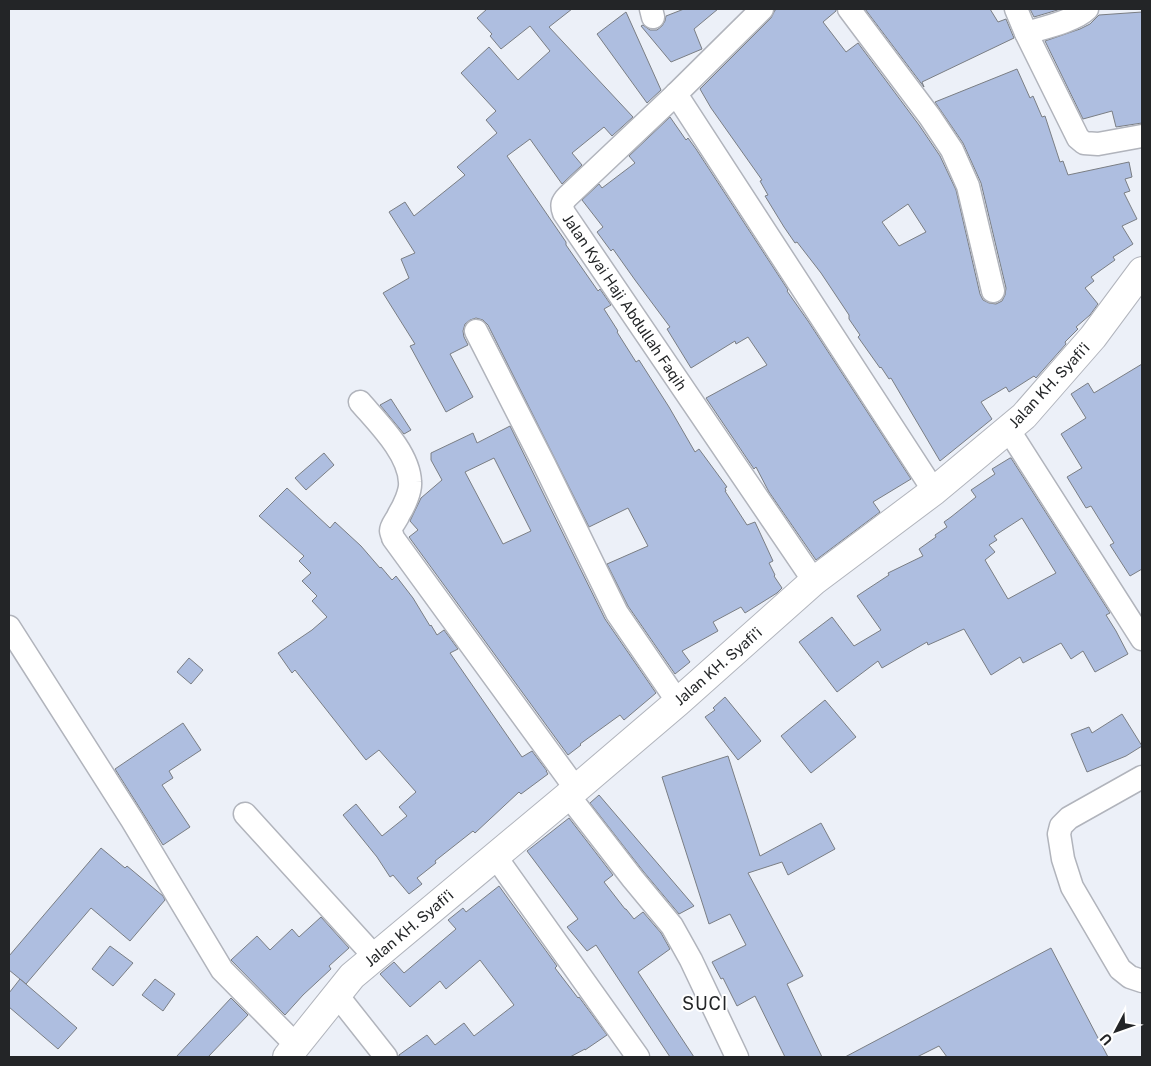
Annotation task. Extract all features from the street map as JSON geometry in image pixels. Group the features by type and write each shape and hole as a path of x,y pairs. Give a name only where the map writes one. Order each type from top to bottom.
{"main road":[{"name":"Jalan KH. Syafi'i","path":"292,1051 352,976 678,702 814,581 934,491 1024,416 1093,337 1140,277"}],"street":[{"name":"Jalan Kyai Haji Abdullah Faqih","path":"762,9 676,94 568,196 562,203 562,207 564,213 814,581"},
{"path":"849,9 930,116 952,150 968,186 993,292"},
{"path":"1016,9 1078,138 1084,143 1098,144 1142,136"},
{"path":"1026,33 1073,18 1087,9"},
{"path":"676,94 934,491"},
{"path":"476,331 617,613 678,702"},
{"path":"360,402 399,450 407,464 410,482 409,492 390,532 393,538 633,879 672,926 691,960 736,1057"},
{"path":"1008,429 1142,639"},
{"path":"9,627 132,820 222,970 292,1051"},
{"path":"1142,777 1069,818 1061,826 1059,834 1063,859 1072,887 1120,969 1130,977 1142,981"},
{"path":"245,814 374,957"},
{"path":"496,856 638,1057"},
{"path":"337,994 386,1057"}],"building":[{"path":"487,9 572,9 549,27 633,117 612,136 604,127 572,153 582,165 562,184 530,139 507,156 598,291 600,289 611,305 604,309 617,332 636,362 639,360 695,452 699,449 727,487 725,491 747,525 755,522 773,561 769,563 774,576 782,588 745,613 741,607 713,622 718,631 682,651 690,662 675,674 628,606 607,564 648,546 628,508 589,527 488,325 483,320 476,318 470,320 465,324 463,331 468,345 450,354 473,397 446,412 410,346 415,344 383,293 409,278 401,259 415,253 389,212 405,202 414,216 465,175 457,167 497,133 486,120 496,111 461,73 489,47 518,80 550,51 530,26 501,49 490,36 492,34 477,18"},
{"path":"684,9 718,9 694,29 702,49 671,62 641,26 643,25 650,30 657,30 662,26 666,16"},
{"path":"836,9 823,22 846,52 858,43 940,156 956,190 980,294 983,300 989,303 996,304 1002,301 1006,288 981,183 963,143 935,102 1017,69 1030,98 1033,96 1042,117 1045,116 1060,162 1063,161 1068,175 1129,162 1132,177 1125,179 1130,191 1124,193 1137,219 1122,226 1133,244 1113,257 1115,260 1091,277 1094,281 1085,288 1098,304 1090,315 1076,327 1078,329 1036,378 1034,376 1009,392 1006,387 981,402 992,419 940,461 891,378 889,379 880,368 858,337 860,335 849,319 849,315 821,273 784,227 765,196 768,195 760,181 762,180 711,108 700,89 771,18 775,10","holes":["908,204 926,232 899,246 882,222"]},
{"path":"865,9 990,9 998,22 1006,19 1014,38 922,82 924,87"},
{"path":"1030,9 1061,9 1034,17"},
{"path":"626,12 661,90 647,103 597,34"},
{"path":"1142,12 1142,123 1116,127 1112,111 1083,119 1045,41 1080,29 1090,24 1099,15"},
{"path":"670,117 686,140 688,138 696,149 911,479 873,502 880,512 816,560 769,492 756,467 754,469 706,398 767,365 748,337 736,344 735,341 691,368 667,329 670,327 613,249 611,251 597,232 603,227 582,200 599,184 602,188 635,163 629,156"},
{"path":"1142,364 1142,569 1130,576 1110,545 1114,543 1091,506 1086,508 1067,477 1082,468 1061,434 1086,418 1071,394 1088,383 1094,393"},
{"path":"391,399 411,430 404,434 380,405"},
{"path":"510,426 605,619 656,693 624,720 620,715 568,755 409,537 418,530 410,521 421,498 442,480 431,460 431,453 473,433 477,443","holes":["494,458 531,531 503,544 465,472"]},
{"path":"324,453 334,465 306,490 295,478"},
{"path":"1011,458 1110,613 1106,615 1128,654 1095,672 1083,651 1071,659 1061,643 1023,663 1020,657 991,675 964,629 928,645 927,642 882,668 878,661 837,692 799,642 832,617 854,646 881,630 857,596 889,575 888,573 923,556 919,549 947,527 944,522 976,497 971,490 995,474 992,469","holes":["1022,518 1056,573 1008,599 985,560 995,552 989,545 997,540 994,536"]},
{"path":"287,488 330,528 335,522 361,546 392,580 396,576 437,635 444,630 458,649 450,653 522,757 532,751 548,774 521,794 519,792 475,833 473,831 435,861 436,863 417,878 422,884 409,894 393,875 390,877 377,857 343,815 356,804 382,836 407,816 399,807 416,792 379,750 366,760 295,670 292,673 278,653 312,630 327,617 312,601 317,596 302,581 311,573 299,561 304,556 259,516"},
{"path":"189,658 203,670 191,684 177,672"},
{"path":"725,697 761,741 738,760 705,717 715,710 713,708"},
{"path":"825,700 856,737 811,773 781,736"},
{"path":"1122,714 1142,746 1126,756 1087,772 1071,734 1089,727 1092,733"},
{"path":"183,723 201,750 169,771 173,778 162,785 190,827 163,845 115,769"},
{"path":"728,756 760,856 821,823 835,849 788,875 782,862 748,873 803,976 787,984 822,1057 785,1057 755,996 737,1006 723,978 721,979 712,962 746,945 730,914 709,924 662,777"},
{"path":"599,795 694,906 679,914 590,803"},
{"path":"569,818 613,875 604,882 634,919 643,912 661,933 670,949 638,972 694,1057 670,1057 596,945 587,951 567,927 578,919 527,851"},
{"path":"101,848 125,868 127,866 163,896 165,900 130,941 91,908 26,984 9,970 9,956"},
{"path":"499,886 557,966 555,968 607,1035 585,1050 570,1057 399,1057 399,1055 427,1035 435,1045 464,1023 474,1036 514,1005 480,960 446,989 440,981 410,1007 380,974 394,962 404,973 456,929 448,920 463,908 466,912"},
{"path":"321,917 349,948 329,966 331,969 285,1015 231,960 257,936 270,950 292,929 299,937"},
{"path":"110,946 133,963 113,986 92,969"},
{"path":"1051,948 1108,1057 947,1057 939,1046 917,1057 845,1057"},
{"path":"20,979 77,1028 58,1049 9,1007 9,993"},
{"path":"155,979 175,994 163,1011 142,995"},
{"path":"231,998 248,1015 208,1057 176,1057"}],"district":[{"name":"SUCI","path":"705,1003"}]}
